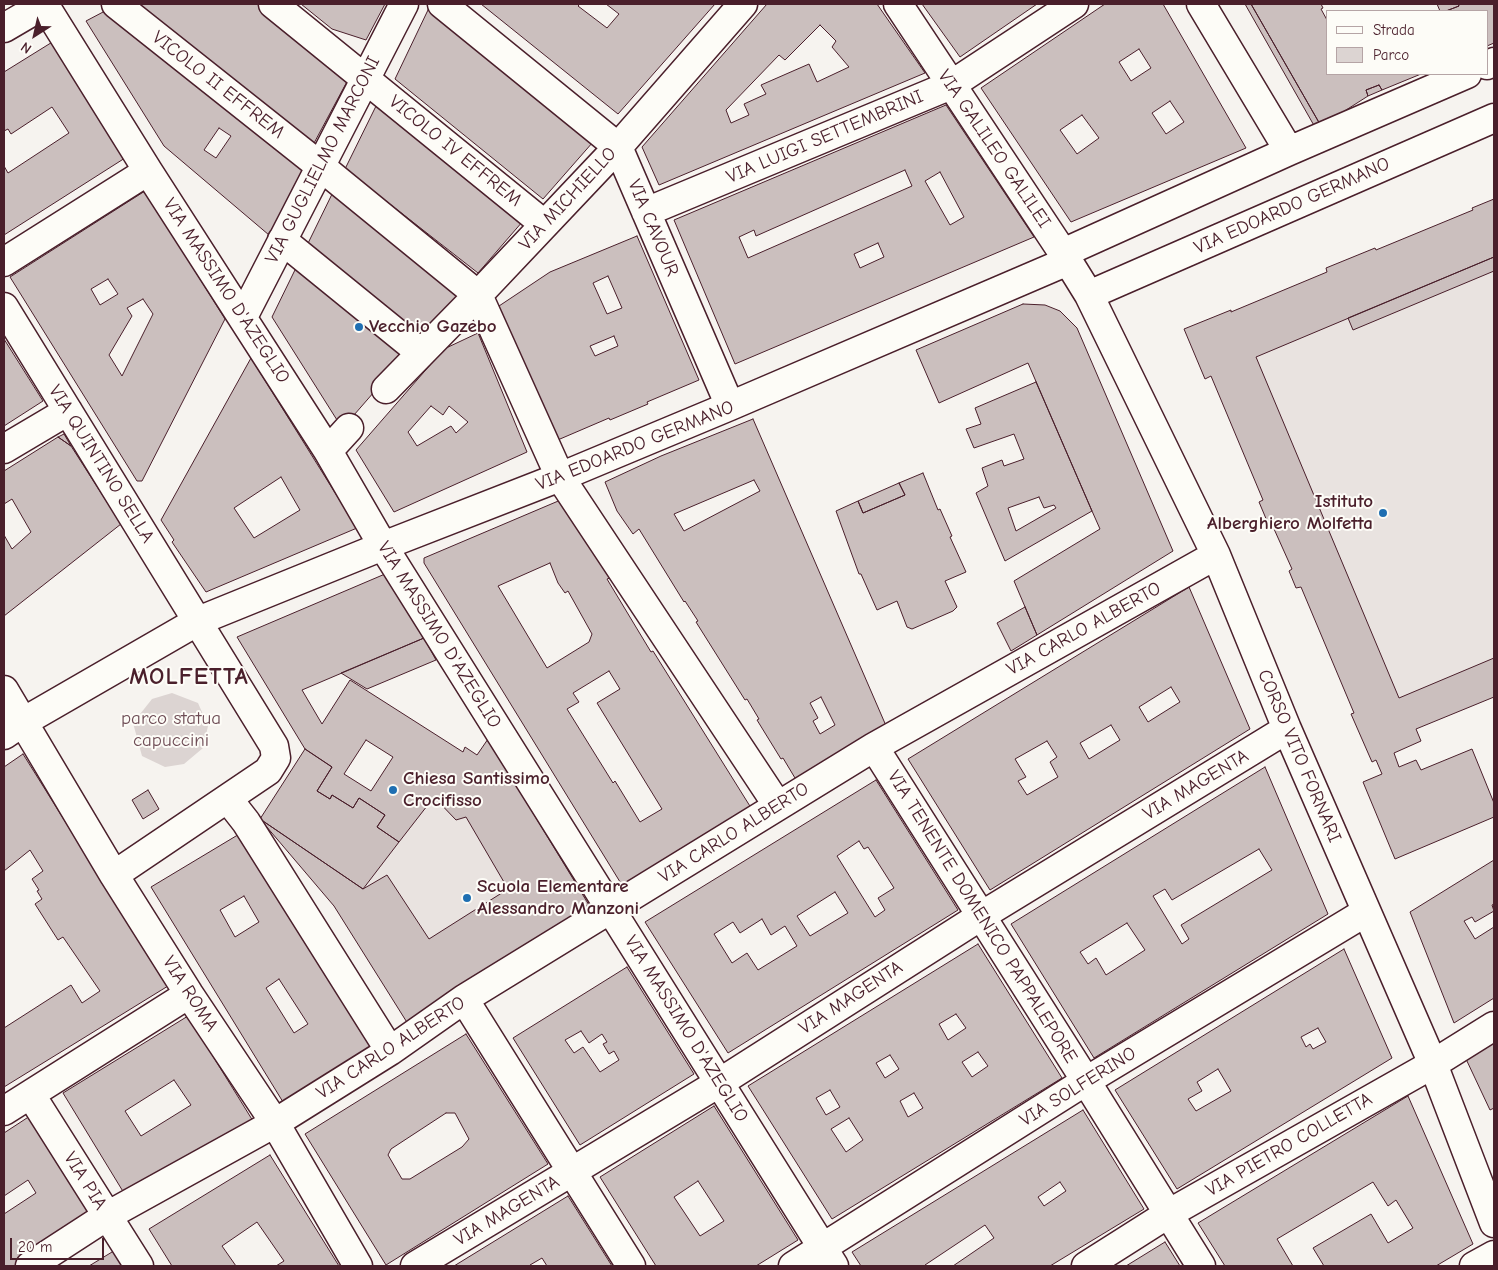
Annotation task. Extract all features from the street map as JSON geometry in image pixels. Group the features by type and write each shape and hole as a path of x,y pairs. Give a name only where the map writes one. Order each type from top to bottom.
{"street":[{"path":"4,28 44,4"},
{"name":"VIA MASSIMO D'AZEGLIO","path":"44,4 328,451 383,546 828,1257"},
{"name":"VICOLO II EFFREM","path":"116,4 320,166 478,295"},
{"path":"273,4 365,78"},
{"name":"VIA GUGLIELMO MARCONI","path":"243,317 404,4"},
{"name":"VIA CAVOUR","path":"442,4 618,146 730,406"},
{"name":"VIA MICHIELLO","path":"386,388 478,295 618,146 743,4"},
{"name":"VIA GALILEO GALILEI","path":"898,4 1089,295"},
{"name":"VIA LUIGI SETTEMBRINI","path":"646,212 951,85 1074,4"},
{"path":"1201,4 1289,151"},
{"name":"VIA EDOARDO GERMANO","path":"13,728 198,621 560,477 730,406 1065,257 1289,151 1465,75"},
{"name":"VICOLO IV EFFREM","path":"365,78 544,224"},
{"name":"VIA EDOARDO GERMANO","path":"1089,295 1494,118"},
{"path":"4,262 148,170"},
{"path":"282,240 421,353"},
{"path":"478,295 560,477 778,806"},
{"name":"CORSO VITO FORNARI","path":"1089,295 1216,555 1366,912 1433,1064 1494,1224"},
{"name":"VIA QUINTINO SELLA","path":"4,307 274,746 276,758 268,771 114,875"},
{"path":"4,449 68,411"},
{"path":"328,451 350,428"},
{"name":"VIA CARLO ALBERTO","path":"30,1266 108,1216 275,1123 390,1051 464,999 874,747 1216,555"},
{"name":"VIA ROMA","path":"4,690 13,728 114,875 189,994 275,1123 358,1266"},
{"name":"VIA MAGENTA","path":"415,1266 719,1083 981,916 1288,729"},
{"name":"VIA TENENTE DOMENICO PAPPALEPORE","path":"874,747 1086,1080 1201,1266"},
{"path":"228,799 246,822 390,1051"},
{"name":"VIA SOLFERINO","path":"792,1266 828,1257 1086,1080 1366,912"},
{"path":"4,1111 189,994"},
{"path":"464,999 632,1266"},
{"name":"VIA PIETRO COLLETTA","path":"1086,1266 1168,1214 1433,1064 1494,1026"},
{"name":"VIA PIA","path":"31,1095 139,1266"},
{"path":"1474,1266 1494,1255"}],"shaded area":[{"name":"Istituto Alberghiero Molfetta","path":"1494,205 1494,697 1369,747 1195,330"},
{"name":"Scuola Elementare Alessandro Manzoni","path":"515,785 594,908 410,1024 360,890 434,795"}],"green space":[{"name":"parco statua capuccini","path":"172,693 198,703 208,726 203,748 184,764 165,767 142,756 133,723 152,699"}],"building":[{"path":"137,4 261,4 350,76 313,145"},
{"path":"301,4 385,4 366,40 332,29"},
{"path":"481,4 580,4 578,6 607,28 619,14 606,4 715,4 618,114"},
{"path":"767,4 877,4 925,73 659,185 642,147","holes":["820,25 836,41 832,47 849,67 817,82 809,64 761,85 766,94 744,104 749,115 731,123 726,110 779,55 785,60"]},
{"path":"922,4 1037,4 960,57"},
{"path":"1105,4 1163,4 1246,148 1071,222 981,88","holes":["1139,49 1151,68 1131,81 1119,62","1170,101 1184,122 1166,134 1152,113","1082,115 1099,138 1077,154 1060,130"]},
{"path":"1245,4 1251,4 1321,126 1316,129"},
{"path":"1251,4 1321,4 1323,8 1321,9 1326,18 1326,75 1419,75 1382,90 1379,85 1366,90 1368,96 1321,126"},
{"path":"1437,4 1458,4 1459,6 1449,10 1440,10"},
{"path":"1458,4 1494,4 1494,43 1488,46 1488,10 1449,10 1459,6"},
{"path":"428,10 593,142 543,199 395,79"},
{"path":"105,11 306,163 269,235 164,146 86,21","holes":["219,128 231,136 216,158 204,150"]},
{"path":"54,41 125,158 4,235 4,166 8,173 69,133 52,107 11,134 8,129 4,131 4,72"},
{"path":"1379,85 1382,90 1368,96 1366,90"},
{"path":"378,102 523,221 478,273 345,169"},
{"path":"946,105 1034,237 735,364 674,220","holes":["905,170 912,186 748,258 739,237 754,230 756,236","940,172 964,217 950,225 925,181","878,243 884,257 860,268 854,254"]},
{"path":"335,188 463,290 347,423 337,420 272,317"},
{"path":"145,191 225,319 142,481 137,481 10,277","holes":["108,279 118,294 100,305 91,289","143,299 153,314 122,376 109,355 132,316 127,308"]},
{"path":"1494,199 1494,257 1256,357 1399,698 1494,658 1494,697 1416,729 1421,741 1394,753 1399,767 1416,760 1421,770 1472,749 1494,803 1494,817 1395,859 1363,782 1382,774 1376,760 1372,762 1351,714 1354,713 1301,587 1296,588 1289,571 1292,569 1270,520 1267,521 1259,502 1263,500 1211,376 1205,379 1184,329 1231,310 1231,312 1327,272 1326,268 1375,248 1376,250 1473,210 1472,208"},
{"path":"637,236 699,380 647,402 648,404 553,442 496,308 550,272","holes":["608,276 622,308 607,314 593,283","614,336 618,346 595,356 590,346"]},
{"path":"1494,257 1494,271 1353,330 1348,318"},
{"path":"1023,304 1045,305 1060,311 1077,328 1173,551 1037,635 1014,581 1100,529 1028,363 939,403 916,350"},
{"path":"478,333 527,452 394,512 356,450 444,349","holes":["431,406 443,415 449,406 468,422 456,433 451,426 417,446 408,432"]},
{"path":"4,339 43,401 4,426"},
{"path":"251,358 357,528 206,592 172,542 174,540 161,520","holes":["281,477 300,510 254,538 234,508"]},
{"path":"1036,382 1092,511 1005,561 976,493 988,486 982,468 1002,460 1004,466 1024,459 1014,434 974,448 966,429 981,424 975,408","holes":["1039,497 1044,508 1054,505 1056,508 1016,531 1008,508"]},
{"path":"753,419 887,728 798,783 783,758 781,759 757,720 759,719 747,699 745,700 696,622 698,621 684,602 639,529 633,534 617,511 605,482 661,456","holes":["754,480 760,491 684,531 674,514","821,697 835,725 820,734 813,721 818,718 810,703"]},
{"path":"64,434 71,446 58,437"},
{"path":"58,437 71,446 121,524 4,616 4,535 12,549 31,532 12,499 4,504 4,471"},
{"path":"923,473 938,510 940,509 952,536 950,537 966,572 945,581 957,607 953,611 912,629 907,627 897,601 877,610 861,574 859,574 836,511 858,501 863,513 905,495 899,483"},
{"path":"899,483 905,495 863,513 858,501"},
{"path":"563,499 610,578 607,579 651,652 653,651 753,811 625,890 424,563 424,558","holes":["550,563 558,583 565,593 568,591 592,634 589,642 547,668 498,586","609,671 620,689 597,703 662,809 640,822 615,781 613,783 567,709 579,702 573,693"]},
{"path":"385,574 424,638 302,690 322,724 350,680 463,752 465,747 477,755 488,739 592,910 408,1024 334,906 260,819 363,889 387,875 429,939 508,889 466,817 456,820 434,797 399,842 377,827 385,815 359,798 353,808 332,795 330,799 317,791 332,767 305,749 237,637","holes":["366,740 393,757 371,791 344,774"]},
{"path":"1189,587 1250,729 990,890 908,759","holes":["1171,687 1180,702 1148,722 1139,707","1111,725 1120,740 1089,759 1080,743","1047,741 1057,757 1050,762 1058,777 1027,795 1018,781 1026,777 1015,759"]},
{"path":"1025,607 1037,635 1011,651 997,623"},
{"path":"424,638 436,660 367,689 341,673"},
{"path":"305,749 332,767 317,791 330,799 332,795 353,808 359,798 385,815 377,827 399,842 363,889 260,819"},
{"path":"23,754 168,986 4,1087 4,1028 71,985 82,1003 100,991 63,937 58,940 35,904 42,899 32,879 43,871 30,850 4,871 4,767"},
{"path":"1265,767 1328,914 1094,1058 1011,924","holes":["1259,849 1272,870 1181,925 1189,939 1182,944 1153,896 1165,889 1172,900","1127,923 1145,950 1106,975 1096,958 1088,964 1080,952"]},
{"path":"876,780 958,910 728,1053 645,922","holes":["859,841 864,849 868,847 894,888 878,898 885,910 875,917 837,856","835,892 848,913 810,936 797,916","762,919 771,935 785,926 797,946 758,970 747,953 732,963 714,934 733,922 740,933"]},
{"path":"148,790 159,809 143,819 132,800"},
{"path":"241,833 374,1045 283,1102 151,887","holes":["244,896 259,922 235,937 220,910","279,979 308,1024 294,1033 266,988"]},
{"path":"1494,860 1494,904 1492,905 1494,911 1475,922 1472,917 1464,921 1475,939 1494,927 1494,998 1454,1023 1410,912"},
{"path":"978,944 1062,1078 832,1219 748,1086","holes":["956,1014 966,1028 948,1040 939,1024","978,1052 988,1066 972,1077 962,1062","890,1055 899,1069 885,1078 876,1063","830,1090 840,1107 826,1115 816,1098","914,1093 923,1108 908,1117 900,1101","849,1118 863,1140 846,1152 831,1129"]},
{"path":"1344,949 1392,1058 1177,1189 1115,1090","holes":["1318,1028 1326,1042 1313,1049 1310,1044 1306,1047 1301,1037","1218,1069 1231,1091 1196,1111 1188,1099 1202,1091 1197,1082"]},
{"path":"627,967 694,1074 580,1145 513,1038","holes":["581,1031 589,1043 602,1034 607,1042 603,1044 609,1054 614,1051 619,1060 600,1072 583,1047 574,1053 565,1040"]},
{"path":"188,1016 253,1121 127,1198 63,1093","holes":["174,1080 191,1105 141,1136 125,1111"]},
{"path":"466,1034 548,1164 386,1265 305,1134","holes":["446,1113 455,1113 469,1139 462,1147 410,1179 402,1179 388,1155 391,1149"]},
{"path":"1493,1043 1494,1108 1490,1110 1466,1059"},
{"path":"1408,1096 1473,1244 1436,1266 1324,1266 1313,1248 1371,1214 1388,1243 1413,1228 1396,1200 1388,1206 1373,1182 1277,1239 1293,1266 1225,1266 1198,1223"},
{"path":"714,1106 798,1240 756,1266 656,1266 600,1177","holes":["698,1181 724,1221 700,1236 674,1197"]},
{"path":"1083,1110 1144,1209 1050,1266 953,1266 994,1238 985,1225 926,1266 861,1266 852,1252","holes":["1060,1182 1066,1191 1044,1206 1038,1197"]},
{"path":"33,1114 97,1217 17,1266 4,1266 4,1214 36,1193 28,1180 4,1196 4,1133"},
{"path":"270,1155 339,1266 276,1266 284,1261 257,1222 222,1246 236,1266 172,1266 149,1229"},
{"path":"568,1196 612,1266 547,1266 542,1258 531,1266 454,1266"},
{"path":"1165,1242 1180,1266 1126,1266"},
{"path":"117,1249 127,1266 89,1266"}],"place":[{"name":"Vecchio Gazebo","path":"359,327"},
{"name":"Istituto Alberghiero Molfetta","path":"1383,513"},
{"name":"Chiesa Santissimo Crocifisso","path":"393,790"},
{"name":"Scuola Elementare Alessandro Manzoni","path":"467,898"}],"district":[{"name":"MOLFETTA","path":"189,677"}]}
